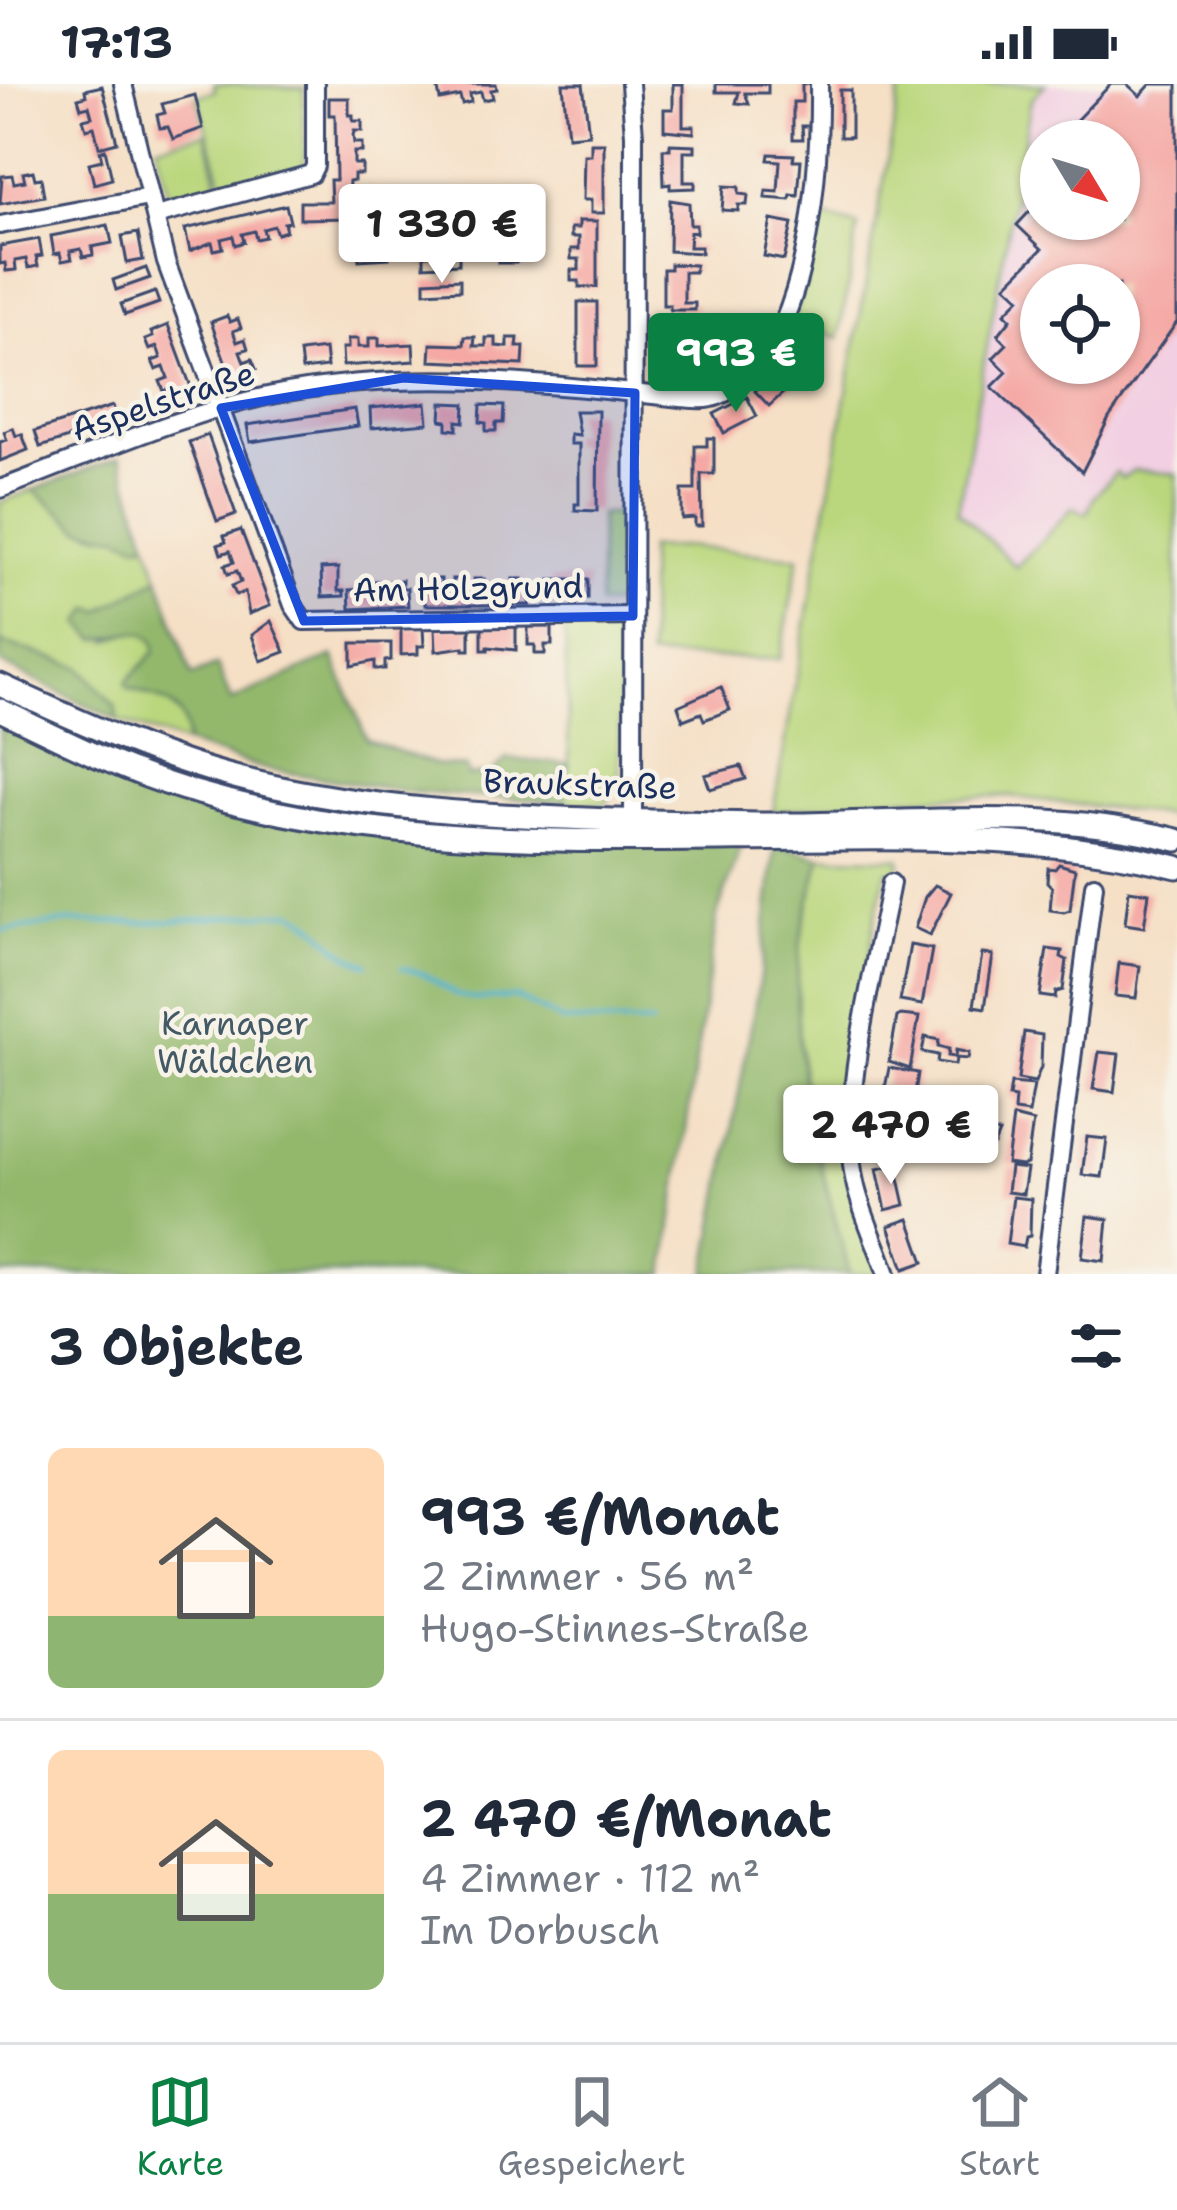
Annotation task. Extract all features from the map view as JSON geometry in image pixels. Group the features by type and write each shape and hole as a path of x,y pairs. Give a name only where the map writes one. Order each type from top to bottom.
{"main road":[{"name":"Braukstraße","path":"0,685 119,740 253,782 386,806 508,816 799,824 1002,816 1177,840"},
{"name":"Braukstraße","path":"0,710 182,788 288,814 395,831 501,838 937,838 1016,842 1177,867"}],"street":[{"path":"123,84 166,262 221,408"},
{"path":"156,216 311,174 315,166 315,84"},
{"path":"631,84 633,820"},
{"name":"Aspelstraße","path":"0,489 221,408 287,392 404,378 699,399 720,395 748,376 771,346 811,230 819,165 819,84"},
{"path":"0,225 149,197"},
{"name":"Am Holzgrund","path":"221,408 293,605 304,621 633,616"},
{"path":"887,1274 855,1185 850,1147 851,1109 891,883"},
{"path":"1045,1274 1094,885"}],"highlighted area":[{"path":"403,378 635,393 633,616 304,621 221,408"}],"shaded area":[{"path":"1045,84 1177,84 1177,474 1134,470 1122,478 1117,473 1094,497 1087,514 1072,507 1016,567 958,510 1020,161 1020,240 1140,240 1140,120 1027,120 1031,99"}],"green space":[{"path":"214,84 304,88 305,168 223,186 197,96 215,91"},
{"path":"901,84 1045,84 1031,100 1027,120 1020,120 1020,162 958,510 1016,567 1073,507 1087,514 1094,497 1116,472 1122,478 1134,470 1177,474 1177,816 1005,796 887,798 773,812"},
{"path":"206,133 218,184 169,196 156,145"},
{"path":"821,216 858,226 839,338 794,321"},
{"path":"120,457 148,542 137,544 81,529 33,490"},
{"path":"33,490 93,533 137,544 148,542 159,577 101,611 109,641 138,632 154,641 150,658 156,680 184,721 186,744 117,720 115,706 80,667 0,642 0,502"},
{"path":"600,514 620,514 620,598 613,605 599,605"},
{"path":"648,548 799,557 780,659 649,657"},
{"path":"159,577 192,676 217,665 231,701 333,656 367,740 437,765 466,767 468,776 490,774 507,759 569,764 565,802 410,792 265,769 186,744 183,719 177,711 127,687 126,682 155,652 154,641 133,632 96,639 81,623 91,608 101,611"},
{"path":"565,627 620,630 619,783 606,804 565,802 569,764"},
{"path":"0,642 80,667 115,706 117,720 0,663"},
{"name":"Karnaper Wäldchen","path":"0,711 179,788 391,832 744,838 717,915 665,1274 0,1274"},
{"path":"775,848 821,857 800,947 798,1031 809,1112 850,1274 706,1274 761,971"},
{"path":"821,857 899,858 901,863 896,872 887,871 875,919 843,1127 880,1274 850,1274 802,1072 797,989 800,947"}],"building":[{"path":"437,84 496,84 497,89 491,90 493,98 483,100 481,92 470,94 471,102 462,104 460,96 440,100"},
{"path":"563,84 583,84 589,134 568,136"},
{"path":"673,84 683,84 683,126 694,126 694,133 664,130 664,109 673,109"},
{"path":"716,84 768,84 768,93 745,93 749,104 736,103 739,92 716,92"},
{"path":"802,84 811,84 812,126 802,126 803,139 793,139 793,102 802,102"},
{"path":"1111,84 1127,84 1140,96 1151,84 1177,84 1177,322 1140,374 1140,264 1027,264 1042,249 1033,240 1140,240 1140,120 1076,120"},
{"path":"102,86 117,142 99,147 94,127 86,129 83,119 92,117 89,106 81,108 78,98 86,96 85,90"},
{"path":"840,90 851,90 851,137 840,137"},
{"path":"195,95 203,128 173,139 168,127 160,128 157,115 165,113 162,104"},
{"path":"329,98 349,98 349,115 353,121 362,121 362,131 354,131 353,136 354,143 362,143 362,152 354,152 354,164 362,164 362,174 354,174 349,181 347,218 300,219 300,202 331,202 330,180 336,180 335,115 329,115"},
{"path":"591,143 604,143 604,213 591,213 591,200 583,200 584,155 591,155"},
{"path":"670,144 695,145 695,151 684,151 684,182 695,182 695,188 664,185 663,149 670,149"},
{"path":"105,149 112,179 94,184 89,163 102,160 100,151"},
{"path":"769,154 794,155 793,160 801,160 798,196 765,198 766,191 778,192 780,161 768,160"},
{"path":"33,171 35,179 41,178 44,196 0,204 2,176 12,175 14,183 25,181 23,173"},
{"path":"724,186 739,187 739,194 748,195 747,205 738,205 738,211 722,210"},
{"path":"670,200 689,203 690,225 696,225 696,233 690,232 689,247 701,247 701,253 669,251"},
{"path":"286,205 290,222 284,223 286,231 277,234 274,226 263,229 265,237 256,239 254,231 242,234 244,242 235,245 233,236 221,239 223,248 214,250 212,242 190,251 185,229"},
{"path":"358,218 368,219 372,238 377,238 378,247 388,246 389,258 359,260 358,249 367,248 366,238 358,238"},
{"path":"498,219 516,219 516,263 498,263 498,257 490,257 490,247 498,247 498,235 490,235 490,225 498,225"},
{"path":"771,220 792,224 784,260 764,256"},
{"path":"579,221 597,221 597,287 579,287 579,281 571,281 571,270 579,270 579,259 571,259 571,249 579,249 579,237 571,237 571,228 579,228"},
{"path":"108,225 112,243 92,247 93,255 83,257 81,249 70,251 72,259 62,261 60,253 54,254 51,236"},
{"path":"138,233 143,260 127,263 122,236"},
{"path":"39,239 42,256 36,257 38,266 28,268 26,259 15,261 16,270 6,271 5,263 0,264 0,246"},
{"path":"459,253 459,264 424,266 424,255"},
{"path":"670,264 695,265 695,272 684,272 684,303 695,303 695,310 670,310 670,305 663,305 663,269 670,269"},
{"path":"146,268 150,278 116,290 113,280"},
{"path":"1020,271 1020,298 1006,285"},
{"path":"460,279 460,290 425,292 425,281"},
{"path":"155,292 159,303 125,315 121,304"},
{"path":"1020,298 1020,384 1133,384 1109,418 1082,472 992,387 1007,372 993,358 1007,344 998,335 1011,319 1005,313"},
{"path":"578,302 597,302 597,366 578,366"},
{"path":"227,316 230,322 238,319 241,328 233,331 237,342 245,339 248,349 240,351 244,362 252,359 256,369 248,372 250,377 233,383 211,322"},
{"path":"168,325 191,387 174,393 172,388 164,391 160,381 168,378 164,367 156,370 152,361 161,358 159,352 157,347 149,350 145,340"},
{"path":"673,326 683,326 683,355 694,355 694,362 664,359 664,338 673,338"},
{"path":"465,337 475,337 474,346 486,346 486,338 496,338 496,346 508,347 508,338 518,338 517,347 524,347 523,365 430,361 431,344 464,345"},
{"path":"369,338 379,338 379,346 413,344 414,361 343,366 342,348 348,348 348,339 358,339 358,347 369,347"},
{"path":"325,349 327,367 302,370 300,352"},
{"path":"781,366 795,382 769,406 755,391"},
{"path":"747,397 757,416 724,433 714,414"},
{"path":"426,403 428,423 371,428 370,408"},
{"path":"442,403 465,404 464,422 457,421 457,430 447,429 447,421 441,420"},
{"path":"481,405 504,406 503,423 496,423 496,431 486,431 486,423 480,422"},
{"path":"113,406 118,422 40,447 35,431"},
{"path":"355,409 358,426 250,442 247,425"},
{"path":"575,411 598,411 597,511 575,510 579,504 579,444 570,444 570,434 579,435"},
{"path":"13,428 16,436 22,434 28,450 0,461 0,442 7,440 4,432"},
{"path":"208,435 236,514 217,521 189,442"},
{"path":"707,438 714,438 714,474 701,474 702,526 695,526 695,518 682,519 682,490 695,490 695,446 707,446"},
{"path":"241,530 270,606 249,614 245,592 236,595 232,586 241,582 237,571 228,574 225,565 234,562 230,551 221,554 218,545 226,542 224,536"},
{"path":"338,568 338,591 344,591 344,596 322,597 321,569"},
{"path":"431,579 441,579 441,588 453,588 452,579 462,579 462,588 474,588 474,579 484,579 484,587 491,588 491,605 425,605 425,588 431,588"},
{"path":"513,579 523,579 523,587 530,587 530,605 508,605 507,587 514,587"},
{"path":"551,579 588,579 588,598 551,599"},
{"path":"402,580 408,606 350,609 349,590 370,589 370,581 380,581 380,589 392,589 391,581"},
{"path":"271,621 285,652 261,661 252,635"},
{"path":"470,627 470,650 436,651 435,628"},
{"path":"482,627 516,627 516,650 482,650"},
{"path":"528,627 552,627 552,645 545,645 545,654 535,654 535,645 528,645"},
{"path":"401,628 423,628 424,646 418,646 418,654 401,655"},
{"path":"352,643 391,643 391,660 385,661 385,669 375,669 375,661 352,666"},
{"path":"721,687 730,710 704,720 701,713 683,720 678,706"},
{"path":"741,766 746,779 710,789 705,775"},
{"path":"1059,864 1075,869 1070,910 1064,912 1050,910 1052,887 1047,882 1048,868"},
{"path":"935,885 951,893 930,935 915,928 925,897"},
{"path":"1129,890 1149,893 1144,927 1125,924"},
{"path":"910,945 932,949 922,1005 900,1001"},
{"path":"1047,949 1062,951 1061,957 1067,960 1063,990 1055,998 1040,996"},
{"path":"982,954 993,955 985,1008 974,1006"},
{"path":"1119,963 1140,966 1136,998 1115,996"},
{"path":"901,1015 919,1017 910,1069 889,1062"},
{"path":"1024,1032 1042,1035 1041,1067 1035,1082 1018,1079"},
{"path":"925,1037 939,1040 938,1046 949,1049 948,1056 955,1057 956,1050 969,1053 968,1059 956,1058 955,1065 937,1062 938,1055 922,1052"},
{"path":"1099,1052 1119,1054 1114,1092 1093,1089"},
{"path":"889,1068 918,1073 915,1093 885,1088"},
{"path":"1011,1083 1034,1085 1029,1113 1014,1111"},
{"path":"882,1100 901,1103 894,1142 875,1139"},
{"path":"1013,1117 1033,1122 1027,1164 1022,1166 1007,1164"},
{"path":"962,1121 999,1133 994,1145 972,1146 973,1136 957,1134"},
{"path":"1087,1137 1107,1139 1102,1177 1082,1175"},
{"path":"896,1165 905,1205 886,1210 877,1169"},
{"path":"1010,1167 1027,1169 1023,1194 1007,1192"},
{"path":"1013,1197 1031,1199 1030,1236 1024,1247 1007,1244"},
{"path":"1087,1216 1108,1219 1104,1261 1082,1258"},
{"path":"909,1219 924,1262 904,1269 889,1226"}],"waterway":[{"path":"0,931 69,922 148,923 293,912 347,954 368,964"},
{"path":"402,968 424,974 456,995 515,997 563,1021 652,1024"}]}
